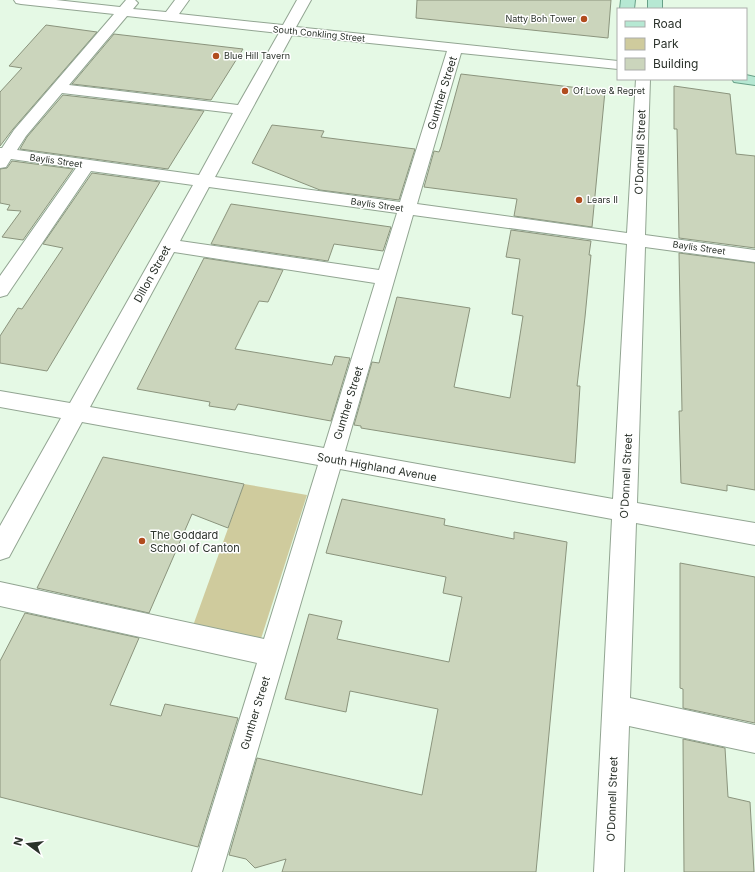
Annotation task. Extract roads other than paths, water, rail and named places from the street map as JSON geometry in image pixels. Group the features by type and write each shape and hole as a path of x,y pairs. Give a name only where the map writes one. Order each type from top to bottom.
{"street":[{"name":"South Conkling Street","path":"21,0 617,66"},
{"path":"2,156 133,0"},
{"path":"170,17 182,0"},
{"name":"Dillon Street","path":"0,549 304,0"},
{"name":"Gunther Street","path":"207,872 455,48"},
{"name":"O'Donnell Street","path":"609,872 643,80"},
{"path":"58,88 243,110"},
{"name":"Baylis Street","path":"2,156 87,165 755,256"},
{"path":"0,289 87,165"},
{"path":"168,245 386,278"},
{"name":"South Highland Avenue","path":"0,399 755,534"},
{"path":"0,594 273,654"},
{"path":"616,709 755,739"}],"place":[{"name":"Natty Boh Tower","path":"584,19"},
{"name":"Blue Hill Tavern","path":"216,56"},
{"name":"Of Love & Regret","path":"565,91"},
{"name":"Lears II","path":"579,200"},
{"name":"The Goddard School of Canton","path":"142,541"}]}
